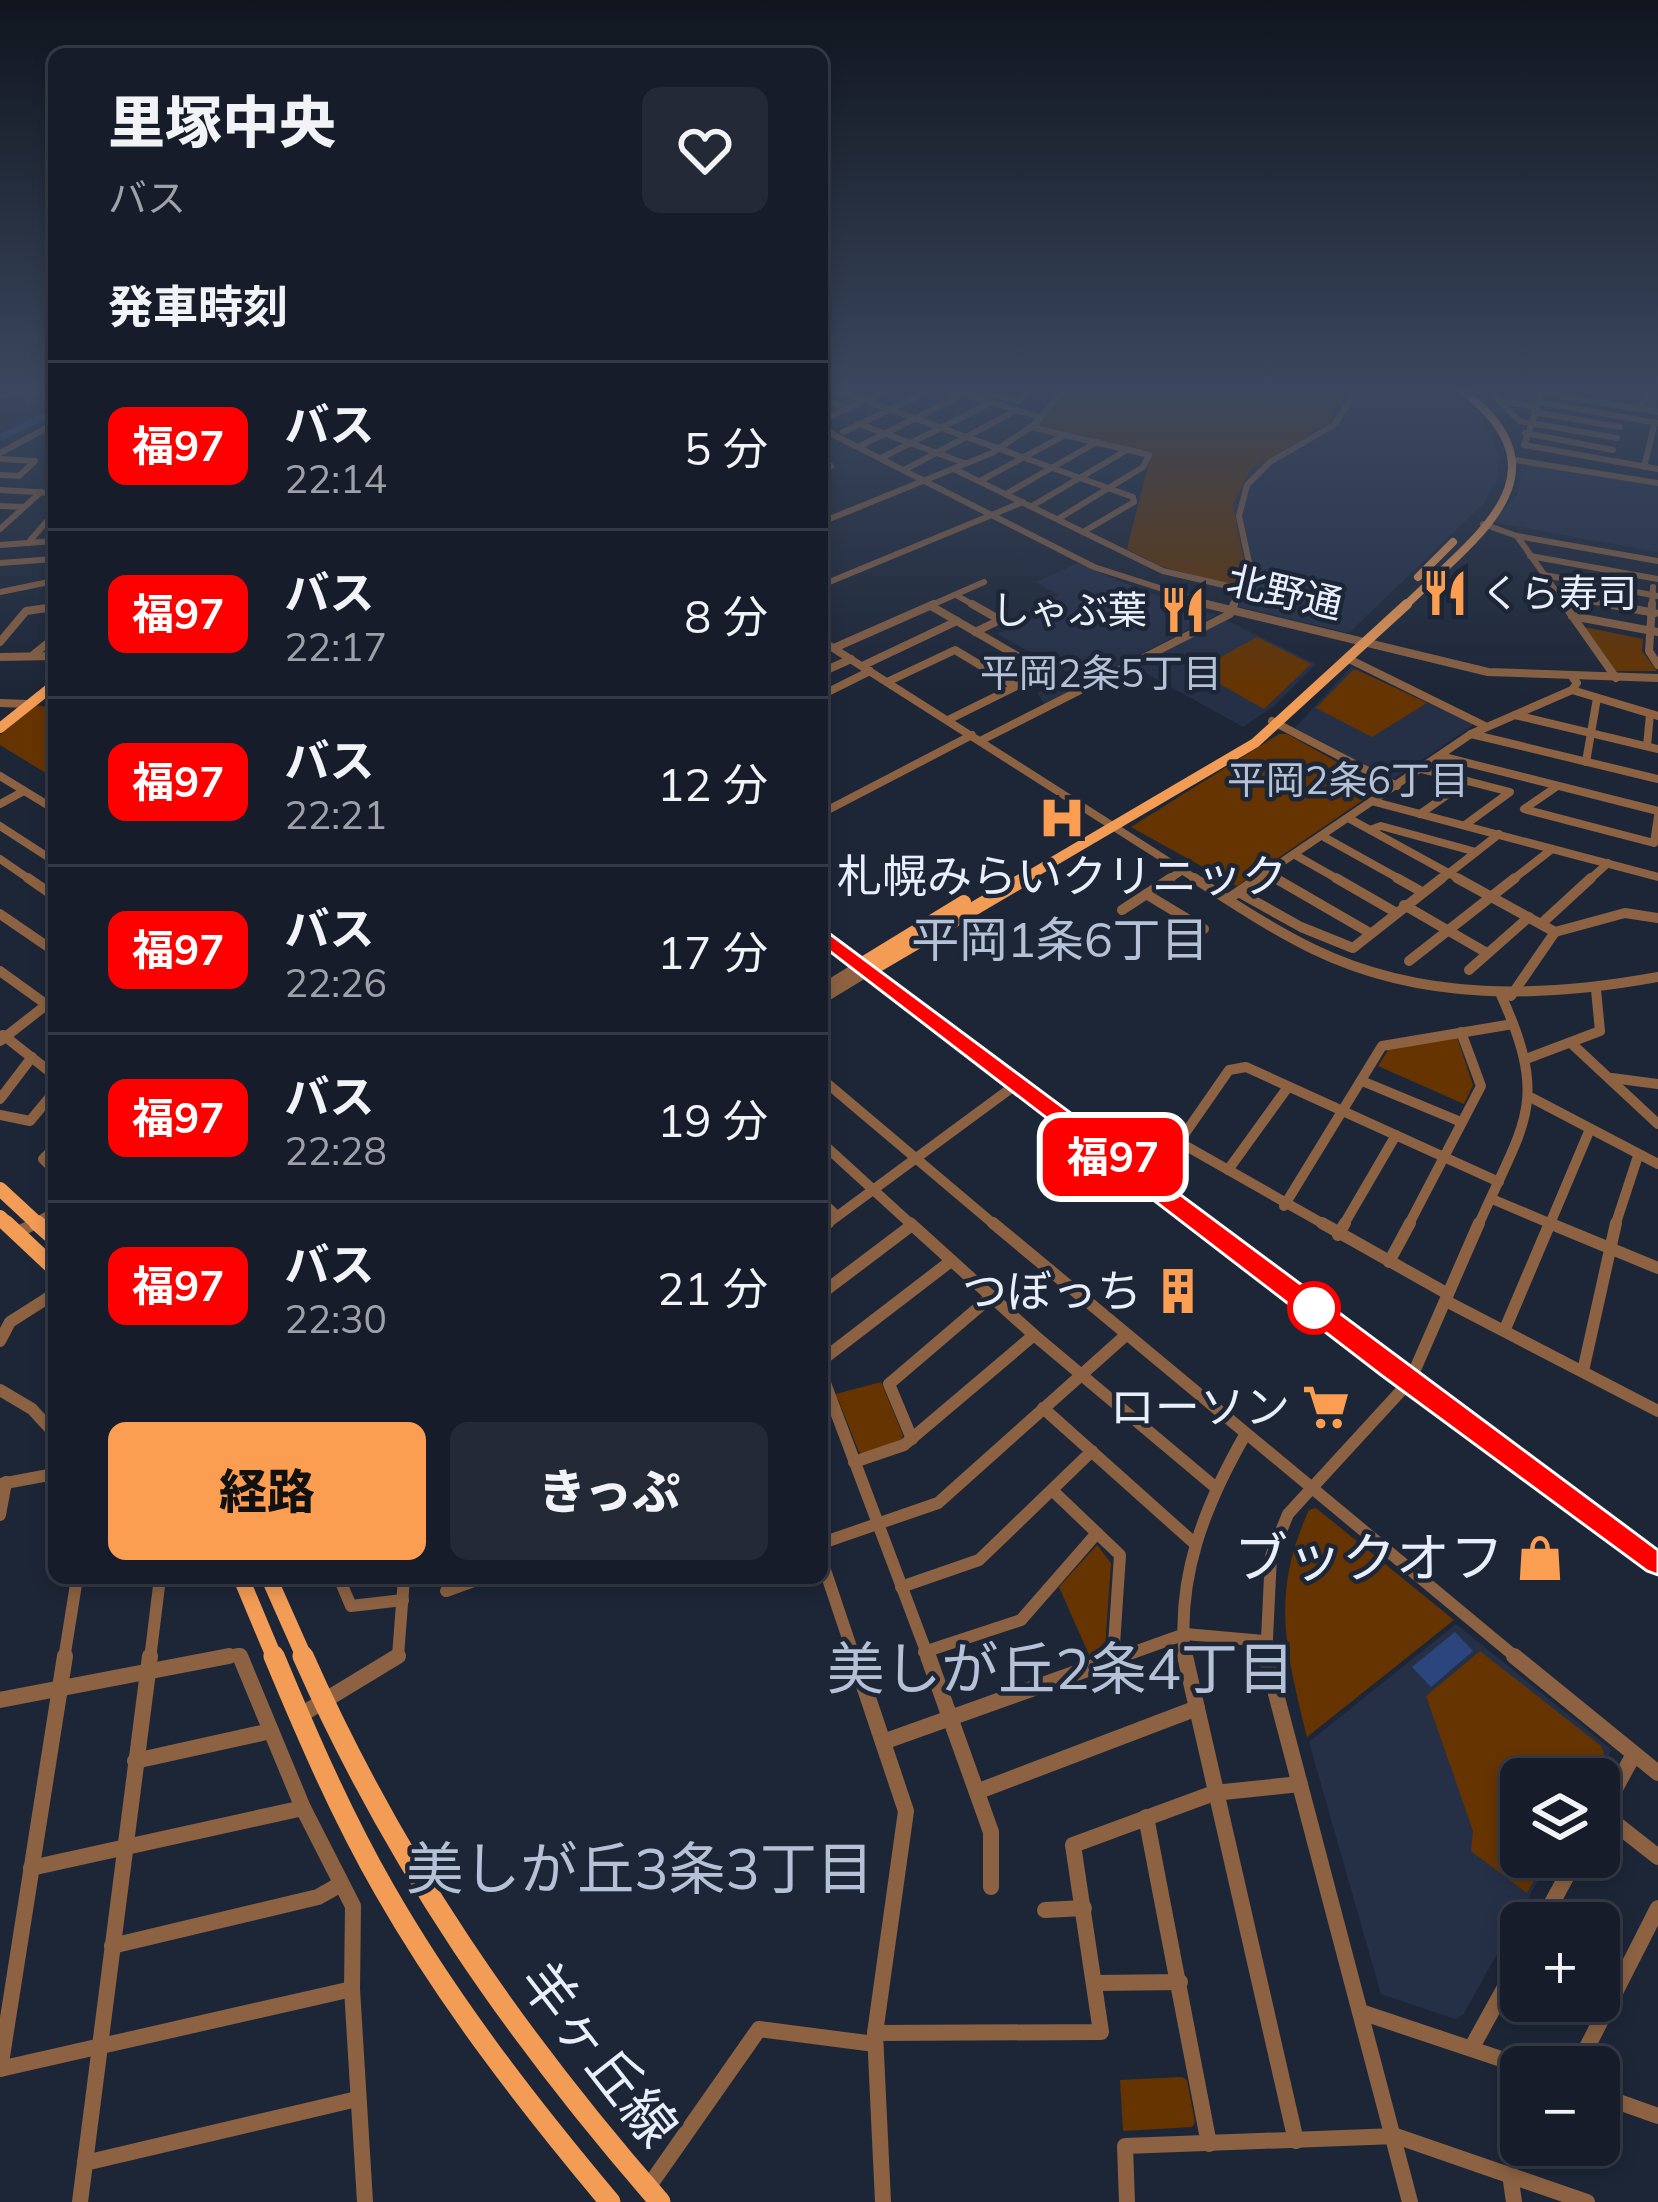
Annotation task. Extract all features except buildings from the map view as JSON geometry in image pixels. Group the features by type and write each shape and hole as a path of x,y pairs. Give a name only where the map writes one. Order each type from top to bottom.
{"highway":[{"path":"828,940 1410,1381 1658,1561"}],"main road":[{"path":"865,968 1276,723 1348,659 1487,509 1498,491"},
{"path":"1276,723 1483,524 1509,491"},
{"path":"0,724 48,687"},
{"path":"0,1189 48,1232"},
{"path":"0,1217 48,1262"},
{"name":"羊ヶ丘線","path":"244,1584 358,1841 414,1939 491,2054 610,2202"},
{"name":"羊ヶ丘線","path":"272,1584 388,1832 435,1911 517,2030 654,2195"}],"street":[{"path":"16,491 48,493"},
{"path":"828,520 900,491"},
{"name":"北野通","path":"945,491 1141,585 1487,672 1573,684"},
{"path":"957,497 969,491"},
{"path":"999,491 1163,571 1228,586 1240,595"},
{"path":"1006,494 1012,491"},
{"path":"828,582 1054,491"},
{"path":"1058,519 1105,491"},
{"path":"1083,532 1134,502 1133,497 1116,491"},
{"path":"828,810 1233,610 1250,567 1239,516 1246,491"},
{"path":"2,525 41,492"},
{"path":"0,506 24,507"},
{"path":"1079,507 1106,519"},
{"path":"28,543 48,524"},
{"path":"1483,524 1517,536 1657,561 1654,631 1648,651 1658,665"},
{"path":"1517,536 1616,678"},
{"path":"0,545 48,542"},
{"path":"1530,556 1656,578"},
{"path":"0,562 48,559"},
{"path":"29,584 38,560"},
{"path":"1544,575 1655,595"},
{"path":"0,592 48,582"},
{"path":"834,648 984,582"},
{"path":"956,595 1000,620 976,632"},
{"path":"1558,595 1654,613"},
{"path":"931,606 1045,672 948,720"},
{"path":"2,638 26,611 48,610"},
{"path":"1572,616 1654,631"},
{"path":"828,691 957,621"},
{"path":"927,635 1015,686"},
{"path":"30,657 48,643"},
{"path":"828,644 1294,941 1357,967 1439,988 1506,996 1596,990 1658,977"},
{"path":"887,682 955,650"},
{"path":"0,657 48,656"},
{"path":"828,669 851,659"},
{"path":"1348,659 1485,726"},
{"path":"1228,899 1485,726 1573,684 1658,678"},
{"path":"1514,714 1652,748 1654,715 1597,698 1573,684"},
{"path":"1586,762 1597,698"},
{"path":"0,703 26,704"},
{"path":"1276,723 1397,786"},
{"path":"1471,734 1658,779"},
{"path":"1440,756 1555,785 1658,814 1654,843 1524,809 1555,785 1562,756"},
{"path":"1420,769 1510,792 1465,825"},
{"path":"0,776 48,805"},
{"path":"1420,814 1467,781"},
{"path":"0,804 24,791"},
{"path":"1375,802 1658,877"},
{"path":"1350,819 1555,932"},
{"path":"0,826 48,856"},
{"path":"1370,830 1381,826 1476,852"},
{"path":"1240,893 1301,927 1353,948 1499,834"},
{"path":"1324,837 1421,892"},
{"path":"1409,961 1552,849"},
{"path":"1297,856 1487,952"},
{"path":"0,859 48,892"},
{"path":"1542,923 1608,863"},
{"path":"1122,910 1183,870"},
{"path":"1268,874 1370,933"},
{"path":"1146,894 1204,929"},
{"path":"1506,996 1555,932 1625,913 1658,918"},
{"path":"1469,970 1529,916"},
{"path":"2,918 48,947"},
{"path":"828,986 865,968"},
{"path":"828,995 865,968"},
{"path":"0,971 48,1001"},
{"path":"1526,1059 1600,1031 1596,990"},
{"path":"1410,2202 1364,2013 1266,1666 1264,1641 1271,1556 1288,1514 1410,1381 1532,1099 1526,1059 1506,996"},
{"path":"48,1007 1,1037 48,1070"},
{"path":"1284,1206 1382,1046 1513,1024"},
{"path":"1389,1262 1481,1086 1461,1032"},
{"path":"1571,1043 1658,1124"},
{"path":"0,1100 32,1057"},
{"path":"1499,1182 1246,1067 1229,1070 1179,1142 1447,1298 1658,1411"},
{"path":"1609,1078 1658,1084"},
{"path":"1363,1081 1462,1122"},
{"path":"828,1083 1308,1488 1658,1773"},
{"path":"828,1223 1018,1083"},
{"path":"1228,1170 1288,1087"},
{"path":"0,1115 30,1121 48,1099"},
{"path":"1532,1099 1658,1164"},
{"path":"1505,1329 1589,1129"},
{"path":"1337,1235 1396,1135"},
{"path":"828,1148 1034,1336 1215,1487"},
{"path":"1583,1371 1608,1247 1638,1156"},
{"path":"1492,1199 1658,1268"},
{"path":"828,1207 838,1216"},
{"path":"18,1232 48,1216"},
{"path":"828,1288 912,1225"},
{"path":"828,1355 951,1261"},
{"path":"912,1439 889,1384 992,1296"},
{"path":"0,1340 10,1322 48,1298"},
{"path":"828,1541 938,1503 1126,1335"},
{"path":"854,1462 912,1439 1034,1336"},
{"path":"0,1390 32,1409 48,1426"},
{"path":"828,1391 979,1791 991,1832 991,1887"},
{"path":"1043,1408 1193,1542"},
{"path":"1245,1435 1215,1487 1193,1542 1184,1653 1296,2141"},
{"path":"901,1587 980,1560 1092,1451"},
{"path":"0,1515 3,1483 48,1475"},
{"path":"1052,1491 1120,1555 1113,1659"},
{"path":"924,1652 1021,1619 1097,1533"},
{"path":"828,1579 906,1811 875,2038 884,2202"},
{"path":"75,1584 0,2069 352,1989"},
{"path":"80,2202 159,1584"},
{"path":"342,1584 351,1606 403,1600"},
{"path":"299,1716 398,1656 404,1584"},
{"path":"446,1592 467,1584"},
{"path":"883,1742 1185,1634 1264,1641"},
{"path":"0,1700 239,1654 303,1808 352,1906 352,1989 365,2202"},
{"path":"979,1791 1197,1708"},
{"path":"135,1761 271,1731"},
{"path":"1620,1779 1634,1754"},
{"path":"654,2195 759,2029 875,2038 1101,2032 1073,1845 1214,1793 1300,1784"},
{"path":"32,1868 303,1808"},
{"path":"1146,1817 1209,2144"},
{"path":"1620,1829 1658,1857"},
{"path":"112,1946 318,1897 341,1884"},
{"path":"1045,1910 1084,1908"},
{"path":"1587,2046 1658,1908"},
{"path":"1096,1983 1180,1982"},
{"path":"1472,2047 1500,1996"},
{"path":"1364,2013 1500,2058"},
{"path":"85,2163 357,2098"},
{"path":"1620,2102 1658,2116"},
{"path":"1127,2202 1125,2146 1396,2136 1587,2202"},
{"path":"1510,2174 1514,2202"}],"shaded area":[{"path":"1142,491 1240,491 1233,505 1245,567 1238,587 1160,566 1127,549"},
{"path":"1240,491 1490,491 1483,504 1349,633 1229,604 1244,567 1233,505"},
{"path":"1658,491 1658,552 1492,522 1518,493"},
{"path":"1078,563 1216,615 1044,704 1037,693 1073,675 997,634 1036,617 1027,610 1059,595 1036,582"},
{"path":"1224,619 1316,664 1274,706 1243,727 1133,666"},
{"path":"1584,627 1643,639 1642,651 1657,671 1615,671"},
{"path":"1257,637 1311,664 1264,709 1202,674 1201,668"},
{"path":"1351,667 1472,726 1394,779 1387,778 1295,728"},
{"path":"1353,670 1427,703 1372,737 1316,708"},
{"path":"35,705 48,707 48,774 0,745 0,735"},
{"path":"1279,734 1287,734 1382,787 1237,886 1131,827"},
{"path":"1457,1037 1473,1085 1464,1104 1378,1066 1390,1047"},
{"path":"881,1382 903,1435 901,1441 864,1454 859,1452 836,1394"},
{"path":"1316,1508 1454,1620 1307,1737 1288,1650 1286,1597 1297,1541 1309,1510"},
{"path":"1097,1545 1111,1563 1105,1648 1090,1657 1059,1587"},
{"path":"1456,1624 1612,1750 1607,1758 1500,1758 1500,1878 1539,1878 1526,1902 1500,1902 1500,1949 1463,2015 1455,2019 1381,1994 1309,1742"},
{"path":"1480,1651 1604,1753 1601,1758 1500,1758 1500,1873 1471,1851 1473,1831 1426,1696"},
{"path":"1507,1878 1535,1878 1527,1893"},
{"path":"1120,2080 1187,2080 1192,2127 1123,2131"}],"water":[{"path":"1455,1632 1473,1651 1431,1687 1412,1667"}],"bus line":[{"name":"福97","path":"828,940 1391,1366 1658,1561"}],"place":[{"name":"くら寿司","path":"1445,593"},
{"name":"しゃぶ葉","path":"1183,610"},
{"name":"札幌みらいクリニック","path":"1062,818"},
{"name":"つぼっち","path":"1178,1291"},
{"name":"ローソン","path":"1326,1407"},
{"name":"ブックオフ","path":"1540,1558"}],"district":[{"name":"平岡2条5丁目","path":"1101,673"},
{"name":"平岡2条6丁目","path":"1348,780"},
{"name":"平岡1条6丁目","path":"1060,940"},
{"name":"美しが丘2条4丁目","path":"1061,1669"},
{"name":"美しが丘3条3丁目","path":"640,1869"}]}
